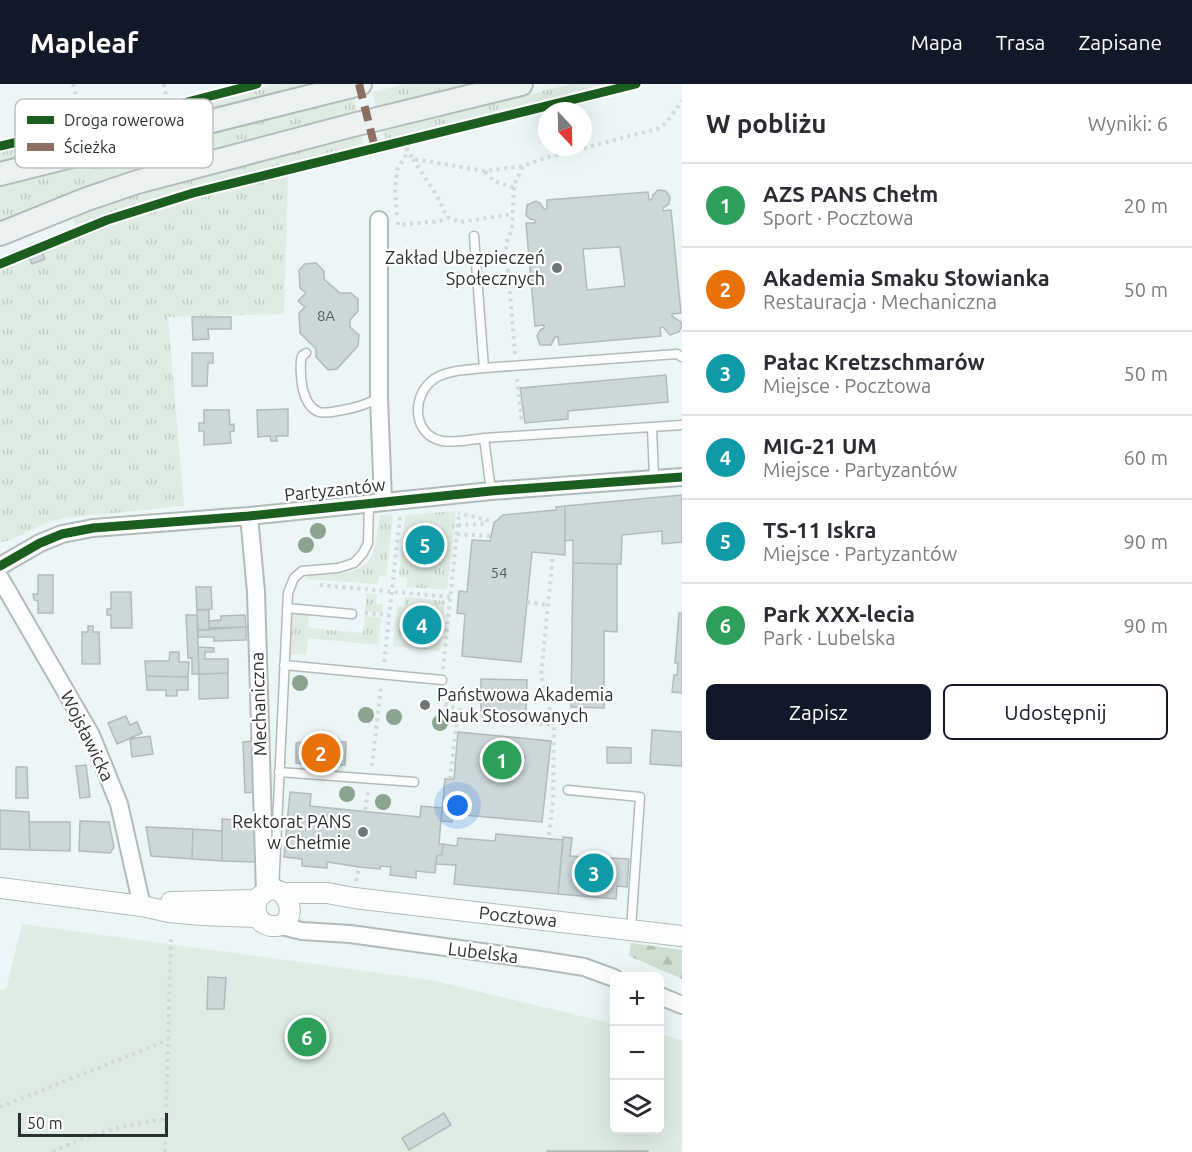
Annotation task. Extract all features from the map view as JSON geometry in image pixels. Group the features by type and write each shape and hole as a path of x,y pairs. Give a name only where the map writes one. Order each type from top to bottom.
{"main road":[{"path":"213,121 360,84"},
{"path":"213,163 521,84"},
{"path":"0,174 24,168"},
{"path":"0,234 137,182 192,168"}],"street":[{"path":"376,502 379,398 379,220"},
{"name":"Partyzantów","path":"0,566 22,552 62,534 93,528 249,516 491,491 682,477"},
{"name":"Mechaniczna","path":"249,516 256,592 274,905"},
{"name":"Wojsławicka","path":"0,578 91,735 119,804 142,906"},
{"name":"Pocztowa","path":"0,888 201,915 317,900 355,892 631,929 682,932"},
{"name":"Lubelska","path":"274,905 325,934 350,934 551,962 584,967 610,976"},
{"path":"664,998 682,1005"}],"lane":[{"path":"474,236 484,368"},
{"path":"306,353 301,360 303,391 311,406 317,411 354,408 379,398"},
{"path":"682,357 677,354 458,371 435,378 422,393 416,410 418,419 424,428 430,435 441,441 682,425"},
{"path":"652,427 654,479"},
{"path":"484,438 491,491"},
{"path":"274,905 288,593 294,578 302,571 338,568 354,563 368,543 376,502"},
{"path":"287,608 352,614"},
{"path":"284,665 442,680"},
{"path":"279,772 414,782"},
{"path":"568,790 640,797 631,929"}],"path":[{"path":"73,84 77,99"},
{"path":"164,84 167,99"},
{"path":"413,159 485,171 523,166 657,129 666,123 682,101"},
{"path":"402,142 437,196 447,217 461,222 513,214"},
{"path":"408,152 397,170 395,189 398,225 440,221 447,217"},
{"path":"522,426 506,245 512,228 514,188 523,166"},
{"path":"485,171 494,181 514,188"},
{"path":"458,525 486,524 487,520 459,513 441,702 458,711 490,719 554,725"},
{"path":"365,810 400,514"},
{"path":"457,534 490,536"},
{"path":"549,835 554,802 554,725 541,676 553,554"},
{"path":"292,582 391,591 458,602"},
{"path":"527,602 547,606"},
{"path":"365,613 389,615"},
{"path":"450,779 458,711"},
{"path":"504,711 504,720"},
{"path":"355,892 359,867"},
{"path":"165,1152 171,938"},
{"path":"0,1107 168,1040"},
{"path":"52,1152 100,1132 166,1119"}],"green space":[{"path":"276,84 313,84 213,109 213,100"},
{"path":"405,84 470,84 376,107 373,92"},
{"path":"571,84 605,84 386,139 382,131"},
{"path":"354,96 357,112 213,148 213,132"},
{"path":"363,136 363,144 176,191 75,225 73,220 85,212 150,190"},
{"path":"15,148 15,157 0,161 0,152"},
{"path":"71,168 136,168 0,220 0,186"},
{"path":"288,174 284,314 168,317 184,506 64,518 49,522 8,541 0,542 0,271 29,257 33,264 45,259 42,252 109,225 196,198"},
{"path":"456,511 447,590 406,587 407,578 399,577 405,515"},
{"path":"393,514 386,576 379,576 377,584 305,579 308,576 345,573 362,566 375,549 380,515"},
{"path":"367,593 377,594 376,603 383,604 382,613 365,611"},
{"path":"405,597 445,601 440,651 393,646 397,606 404,606"},
{"path":"293,610 309,612 308,628 363,633 365,616 381,618 378,645 308,638 306,655 289,654"},
{"path":"22,924 431,980 610,1023 610,1134 664,1134 664,1035 682,1040 682,1152 0,1152 0,990 6,989"},
{"path":"631,943 682,950 682,979 629,956"}],"building":[{"name":"Zakład Ubezpieczeń Społecznych","path":"658,190 666,191 670,197 669,204 663,208 663,211 671,210 681,313 672,314 672,316 681,322 679,332 670,335 663,327 660,328 661,336 559,345 558,337 555,337 551,345 540,345 537,336 544,325 535,326 526,223 535,223 535,220 526,215 527,205 536,201 547,209 547,200 648,192 649,200","holes":["620,247 625,286 587,290 583,249"]},
{"path":"42,252 45,259 32,264 29,257"},
{"path":"316,263 324,271 324,279 340,293 351,293 358,299 358,311 350,320 350,327 359,335 358,346 337,369 328,370 316,357 316,349 300,333 299,313 305,307 298,301 306,293 300,288 299,270 305,264"},
{"path":"192,317 231,317 231,329 208,329 209,339 193,340"},
{"path":"192,353 213,353 213,363 208,363 207,386 192,386"},
{"path":"666,375 668,402 568,411 568,419 525,423 520,388"},
{"path":"288,409 288,436 276,436 277,441 271,441 270,436 258,437 257,410"},
{"path":"204,410 229,410 230,425 234,424 234,431 230,432 231,443 204,445 204,431 199,431 199,423 204,423"},
{"path":"682,495 682,542 662,544 662,531 622,535 621,564 573,563 573,540 565,541 565,506"},
{"path":"565,506 565,555 532,552 521,662 462,656 465,614 457,613 459,591 467,592 472,540 490,541 494,523 503,515 556,510 556,507"},
{"path":"573,563 617,564 617,632 604,631 604,708 571,707"},
{"path":"38,575 53,575 53,613 38,613 38,601 34,600 33,594 38,594"},
{"path":"196,587 211,587 212,609 197,610"},
{"path":"111,592 131,592 132,628 111,628 111,615 107,615 107,609 111,609"},
{"path":"197,610 209,610 209,630 198,630"},
{"path":"679,613 682,613 682,693 672,692 674,675 677,675 678,663 675,663"},
{"path":"186,615 197,615 199,674 192,674 192,658 188,658"},
{"path":"245,615 246,627 209,628 209,621 221,620 221,616"},
{"path":"88,626 93,626 93,632 99,632 100,664 82,664 82,632 88,632"},
{"path":"246,627 246,640 214,641 214,637 198,637 198,630"},
{"path":"198,647 214,648 214,652 205,652 205,659 228,659 228,673 199,674"},
{"path":"170,652 179,652 179,662 189,662 188,677 146,676 145,661 169,661"},
{"path":"228,673 228,698 199,699 199,674"},
{"path":"146,676 188,677 188,690 177,690 177,696 166,696 166,690 147,690"},
{"path":"481,679 527,680 526,712 481,711"},
{"path":"126,716 130,725 137,722 142,733 117,744 108,723"},
{"path":"652,730 682,732 682,766 650,764"},
{"path":"458,732 551,741 542,822 453,814 452,822 441,821 445,779 454,779"},
{"path":"150,736 153,754 132,757 130,739"},
{"path":"254,741 257,792 245,793 243,742"},
{"path":"346,742 345,765 329,765 329,769 321,769 321,765 296,763 296,743"},
{"path":"607,747 631,748 631,763 607,763"},
{"path":"86,765 90,797 80,798 76,766"},
{"path":"16,767 27,767 28,798 16,798"},
{"name":"Rektorat PANS w Chełmie","path":"290,792 311,794 310,806 420,817 421,806 442,808 439,844 443,844 442,855 437,855 435,873 416,871 416,878 390,875 391,867 380,866 380,869 327,862 327,868 302,866 302,859 284,857"},
{"path":"0,810 29,812 30,850 0,849"},
{"path":"222,819 258,822 260,862 222,861"},
{"path":"80,821 109,822 114,847 110,853 79,851"},
{"path":"29,822 70,822 70,851 30,850"},
{"path":"146,827 193,829 192,859 151,856"},
{"path":"193,829 222,831 222,861 192,859"},
{"path":"496,834 563,840 558,894 454,884 456,865 436,864 437,855 442,855 443,844 457,846 458,838 495,841"},
{"path":"563,837 572,838 570,856 629,859 627,887 617,886 616,899 558,894"},
{"path":"208,977 226,978 224,1009 207,1009"},
{"path":"444,1113 451,1125 409,1150 402,1138"},
{"path":"648,1151 648,1152 547,1152"}],"marked path":[{"path":"359,84 375,148"}],"cycle path":[{"path":"199,99 257,84"},
{"path":"0,264 107,220 193,193 636,84"},
{"path":"0,146 15,143"},
{"path":"0,566 40,543 62,534 93,528 249,516 491,491 682,477"}],"place":[{"name":"Zakład Ubezpieczeń Społecznych","path":"557,268"},
{"name":"TS-11 Iskra","path":"425,545"},
{"name":"MIG-21 UM","path":"422,625"},
{"name":"Państwowa Akademia Nauk Stosowanych","path":"425,705"},
{"name":"Akademia Smaku Słowianka","path":"321,753"},
{"name":"AZS PANS Chełm","path":"502,760"},
{"name":"Rektorat PANS w Chełmie","path":"363,832"},
{"name":"Pałac Kretzschmarów","path":"594,873"},
{"name":"Park XXX-lecia","path":"307,1037"}]}
